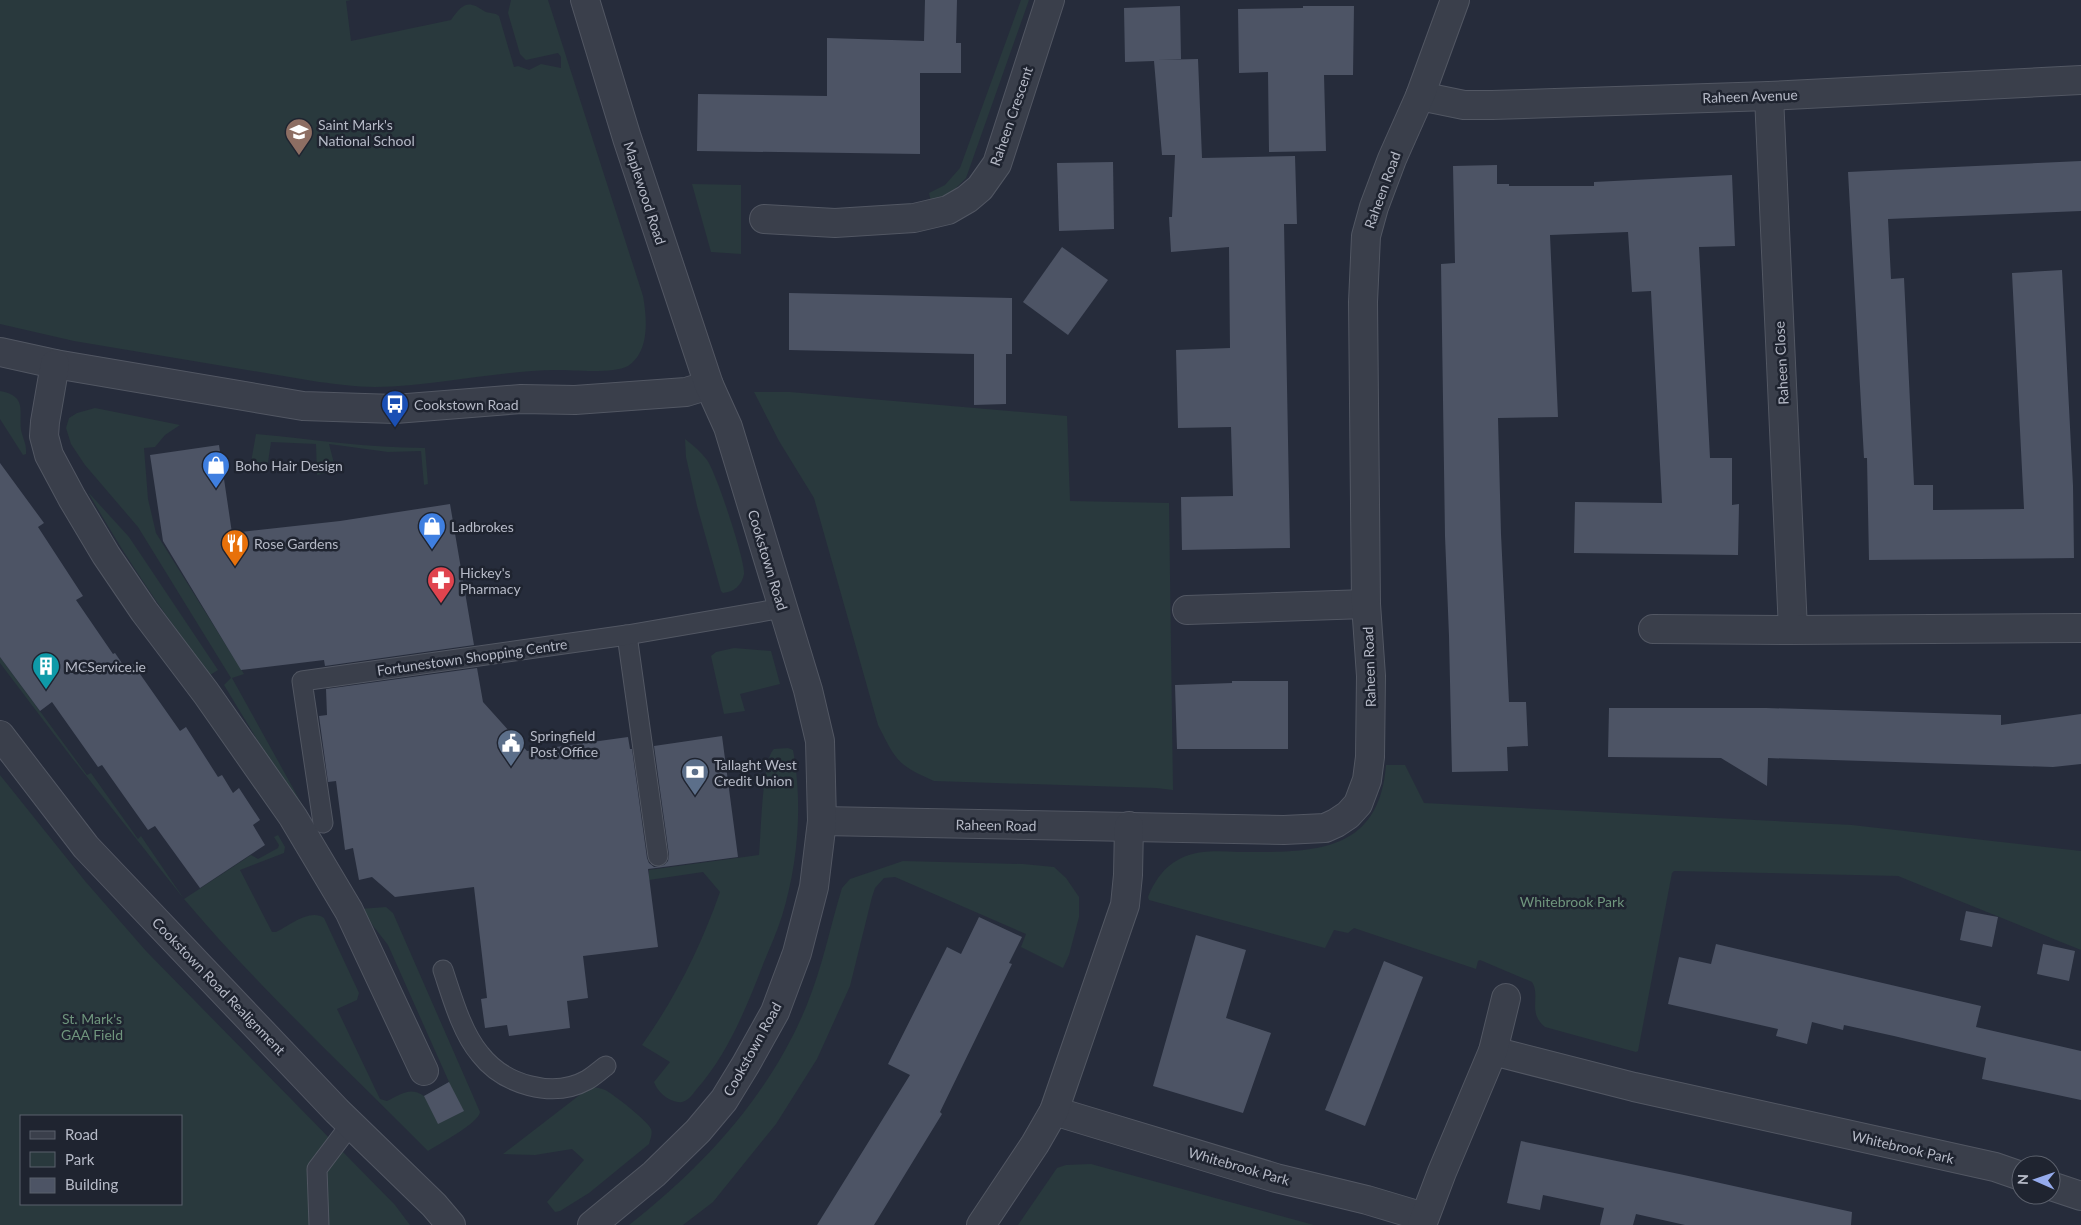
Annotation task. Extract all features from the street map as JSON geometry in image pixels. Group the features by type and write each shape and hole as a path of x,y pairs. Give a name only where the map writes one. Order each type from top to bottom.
{"street":[{"name":"Maplewood Road","path":"585,0 627,138 709,385"},
{"name":"Raheen Crescent","path":"764,220 835,223 914,218 948,210 967,199 980,188 996,164 1050,0"},
{"name":"Raheen Road","path":"822,820 1284,830 1325,828 1348,815 1363,794 1370,757 1371,676 1366,604 1363,302 1366,236 1374,207 1392,159 1420,96 1455,0"},
{"name":"Raheen Avenue","path":"1420,96 1464,105 1769,96 2081,80"},
{"name":"Raheen Close","path":"1769,96 1793,630"},
{"path":"0,352 55,364 312,406 395,409 521,399 574,400 686,392 709,385"},
{"path":"55,364 44,436 49,455 106,555 144,610 206,692 293,817 349,911 424,1071"},
{"name":"Cookstown Road","path":"592,1225 654,1174 698,1131 724,1100 775,1012 797,953 814,887 822,820 820,741 810,700 728,427 709,385"},
{"path":"1186,610 1366,604"},
{"path":"1654,629 2081,628"},
{"name":"Cookstown Road Realignment","path":"0,736 86,847 351,1124 434,1205 451,1225"},
{"path":"981,1225 1054,1112 1126,905 1129,826"},
{"name":"Whitebrook Park","path":"1054,1112 1276,1178 1367,1200 1423,1221 1493,1051 1506,998"},
{"name":"Whitebrook Park","path":"1493,1051 1634,1087 1994,1167 2011,1173"},
{"path":"2061,1189 2081,1196"}],"lane":[{"name":"Fortunestown Shopping Centre","path":"323,823 302,681 627,635 783,608"},
{"path":"627,635 658,856"},
{"path":"442,970 459,1017 480,1055 501,1072 540,1090 565,1088 587,1080 606,1066"},
{"path":"319,1225 317,1168 351,1124"}],"green space":[{"name":"Saint Mark's National School","path":"0,0 351,0 346,1 351,41 451,20 462,7 474,5 486,12 499,16 514,67 518,66 529,70 541,64 561,68 561,57 558,53 526,60 520,54 508,13 511,0 548,0 643,296 646,324 640,352 628,366 613,370 533,371 420,384 368,387 319,382 74,341 0,324"},
{"path":"1021,0 1029,0 966,178 949,195 931,202 929,193 945,185 960,168"},
{"path":"692,184 741,185 741,254 711,252"},
{"path":"0,391 9,393 18,400 21,410 21,430 26,454 23,455 0,419"},
{"path":"754,392 790,392 1067,416 1070,501 1169,503 1173,790 934,781 912,770 899,760 878,725 814,498 779,441"},
{"path":"95,408 180,425 165,435 155,447 144,448 148,499 156,533 244,674 232,678 360,909 224,685 231,678 138,527 85,465 71,444 66,428 69,418 77,413"},
{"path":"256,434 362,445 425,448 428,484 424,485 421,451 388,452 329,444 336,471 317,475 316,444 271,442 267,469 250,468"},
{"path":"685,439 707,460 723,498 735,535 744,574 737,587 731,591 723,593 721,591 697,506 686,457"},
{"path":"88,492 129,537 218,670 210,675 177,631 131,562"},
{"path":"734,648 771,651 780,684 740,694 745,711 724,714 711,656 716,652"},
{"path":"0,657 87,775 91,773 138,839 141,836 184,899 72,758 0,663"},
{"path":"788,748 793,750 798,791 798,813 792,876 782,916 751,996 736,1029 718,1061 690,1097 682,1102 674,1101 661,1092 654,1082 670,1062 642,1045 687,971 705,932 720,892 703,872 649,880 649,870 759,855 763,798 770,755 774,749"},
{"name":"Whitebrook Park","path":"1386,765 1405,765 1424,803 1852,825 2081,851 2081,950 1898,876 1674,871 1672,873 1638,1051 1636,1052 1545,1027 1540,1022 1535,1010 1535,993 1532,982 1480,960 1476,969 1354,928 1348,933 1334,930 1325,948 1149,900 1148,897 1151,890 1162,872 1186,856 1212,851 1264,852 1314,848 1336,843 1355,833 1370,817 1381,795"},
{"name":"St. Mark's GAA Field","path":"0,775 85,881 146,951 395,1205 410,1225 0,1225"},
{"path":"278,835 285,847 284,853 240,870 272,932 276,932 306,916 318,915 324,918 359,993 357,1000 337,1009 380,1099 387,1101 410,1092 419,1093 424,1096 449,1082 388,945 360,909 386,907 393,913 480,1112 473,1122 428,1151 242,964 184,899 251,855 258,859 278,848 279,845 274,837"},
{"path":"903,861 1023,864 1054,867 1066,878 1079,897 1079,917 1069,955 1063,968 1021,947 1026,934 895,877 884,878 875,888 872,897 850,986 817,1059 776,1124 713,1202 683,1225 629,1225 683,1179 708,1154 753,1100 773,1070 791,1040 812,993 842,888 850,879"},
{"path":"590,1087 609,1092 637,1114 649,1125 652,1132 651,1139 649,1144 589,1193 560,1211 555,1212 547,1202 584,1160 572,1149 535,1155 503,1154"},
{"path":"1091,1164 1314,1225 1018,1225 1057,1168 1066,1165"}],"building":[{"path":"925,0 957,0 956,43 961,43 961,73 920,73 920,154 697,151 698,94 827,96 827,38 924,41"},
{"path":"1180,6 1181,59 1157,60 1198,59 1202,158 1295,156 1297,224 1284,224 1290,548 1182,550 1181,497 1233,496 1231,427 1178,428 1176,350 1230,348 1229,247 1171,252 1169,217 1172,217 1175,155 1162,155 1154,61 1125,62 1124,8"},
{"path":"1303,6 1354,6 1353,75 1324,75 1326,151 1269,152 1268,72 1239,73 1238,9 1303,8"},
{"path":"2081,161 2081,211 1888,219 1891,279 1904,278 1914,485 1933,485 1933,510 2024,509 2012,273 2062,270 2073,486 2074,558 1869,560 1867,458 1864,458 1848,172"},
{"path":"1113,162 1114,229 1059,231 1057,163"},
{"path":"1497,165 1497,184 1509,184 1509,186 1594,186 1594,182 1732,175 1735,246 1699,247 1710,458 1732,458 1732,505 1739,504 1738,555 1574,553 1575,502 1662,503 1651,291 1632,292 1628,232 1550,235 1558,417 1498,418 1509,702 1526,702 1528,746 1507,747 1508,771 1452,772 1445,536 1441,264 1455,263 1453,166"},
{"path":"1062,247 1108,280 1068,335 1023,302"},
{"path":"789,293 1012,298 1012,354 1006,354 1006,404 974,405 974,354 789,350"},
{"path":"219,445 232,533 340,521 450,504 474,645 325,666 324,660 241,670 163,541 150,455"},
{"path":"0,463 44,523 38,527 83,596 76,600 113,654 115,653 126,669 133,664 180,731 186,727 218,777 222,775 233,793 239,788 260,820 253,825 265,845 200,888 155,826 148,830 102,765 98,767 52,702 40,711 0,657"},
{"path":"477,668 483,702 527,751 628,737 630,749 632,749 647,858 654,867 664,865 668,861 669,855 654,746 722,736 738,857 648,869 658,947 583,956 588,998 567,1001 570,1028 509,1036 507,1025 485,1028 481,999 487,998 474,887 395,897 372,877 359,880 353,848 345,850 336,781 328,782 319,716 327,715 326,689"},
{"path":"1232,681 1288,681 1288,749 1177,749 1175,685 1232,683"},
{"path":"1609,708 1766,708 2001,715 2001,725 2081,714 2081,764 2053,767 1768,758 1767,786 1721,758 1608,757"},
{"path":"1966,911 1998,917 1992,947 1960,940"},
{"path":"979,917 1022,937 1009,963 1012,964 940,1112 942,1114 874,1225 817,1225 910,1075 888,1064 947,947 961,954"},
{"path":"1196,935 1246,950 1226,1018 1271,1033 1243,1113 1153,1086"},
{"path":"1716,944 1981,1006 1976,1027 2081,1051 2081,1100 1982,1079 1986,1058 1894,1036 1844,1025 1843,1030 1812,1022 1807,1044 1776,1036 1778,1029 1668,1004 1679,957 1711,964"},
{"path":"2043,944 2075,951 2069,981 2037,974"},
{"path":"1384,961 1423,977 1365,1126 1325,1110"},
{"path":"449,1082 464,1111 438,1124 424,1096"},
{"path":"1521,1141 1852,1212 1851,1225 1685,1225 1636,1214 1633,1225 1600,1225 1604,1208 1543,1195 1540,1210 1507,1203"}],"place":[{"name":"Saint Mark's National School","path":"299,156"},
{"name":"Cookstown Road","path":"395,428"},
{"name":"Boho Hair Design","path":"216,489"},
{"name":"Ladbrokes","path":"432,550"},
{"name":"Rose Gardens","path":"235,567"},
{"name":"Hickey's Pharmacy","path":"441,604"},
{"name":"MCService.ie","path":"46,690"},
{"name":"Springfield Post Office","path":"511,767"},
{"name":"Tallaght West Credit Union","path":"695,796"}]}
